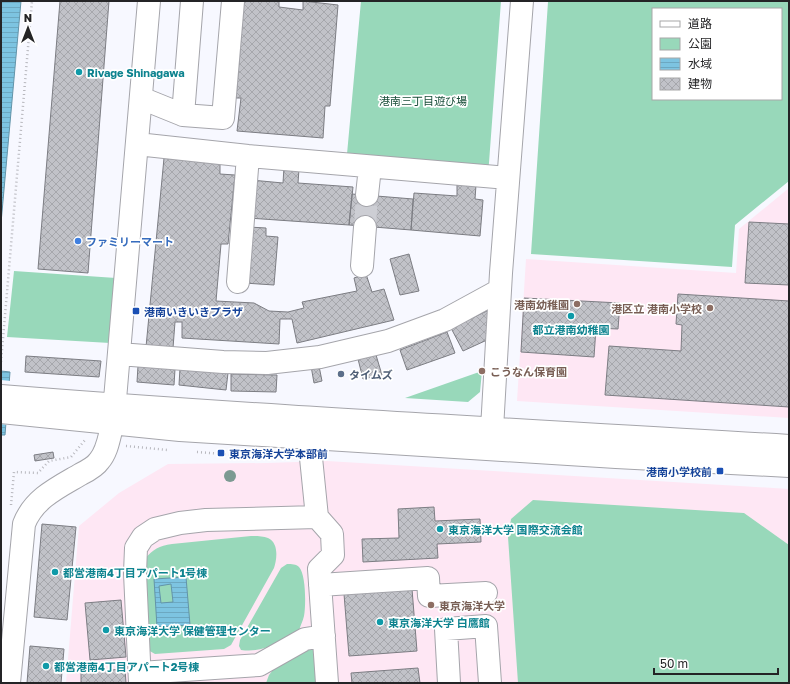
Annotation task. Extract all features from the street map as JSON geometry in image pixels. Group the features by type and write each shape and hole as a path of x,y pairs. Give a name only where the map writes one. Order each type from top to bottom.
{"street":[{"path":"10,683 24,524 28,513 38,502 50,493 99,462 105,453 114,414 149,1"},
{"path":"183,115 192,1"},
{"path":"141,98 183,115 223,118 233,1"},
{"path":"492,429 500,290 522,1"},
{"path":"137,144 248,156 508,178"},
{"path":"238,282 248,156"},
{"path":"367,195 370,167"},
{"path":"362,266 365,227"},
{"path":"119,354 223,362 267,363 320,357 388,341 445,320 500,290"},
{"path":"1,396 25,406 114,414 492,429 789,446"},
{"path":"1,412 25,406"},
{"path":"114,414 180,430 616,457 789,466"},
{"path":"309,438 317,517 332,534 334,555 319,569 327,683"},
{"path":"317,517 206,520 180,523 155,530 143,537 136,548 135,573 140,678 259,665 305,638 324,636"},
{"path":"320,585 428,578 430,596 486,593"},
{"path":"454,595 456,628"},
{"path":"449,683 446,629 486,626 490,683"}],"path":[{"path":"1,362 32,1"}],"shaded area":[{"name":"港区立 港南小学校","path":"789,188 789,418 517,401 526,259 736,273 739,229"},
{"name":"東京海洋大学","path":"327,461 789,489 789,683 66,683 79,526 119,493 168,464"}],"green space":[{"name":"港南三丁目遊び場","path":"361,1 501,1 488,176 346,165"},
{"path":"549,1 789,1 789,181 735,225 732,267 531,254"},
{"path":"14,271 116,278 110,343 7,337"},
{"path":"482,371 480,392 468,402 405,398"},
{"path":"533,500 744,513 789,545 789,683 518,683 508,537 511,519"},
{"path":"260,536 272,540 276,547 276,560 274,568 231,645 224,649 155,654 148,650 145,559 157,548 167,545"},
{"path":"287,564 294,564 298,566 303,576 305,611 299,631 272,646 257,650 241,650 239,646 240,640 281,568"},
{"path":"314,646 317,683 266,683 269,675 280,661"}],"water":[{"path":"1,1 21,1 1,223"},
{"path":"1,371 10,372 5,435 1,435"},
{"path":"186,577 190,625 157,627 154,579","holes":["171,584 173,602 161,603 159,586"]}],"pier":[{"path":"1,380 11,381 8,425 1,424"}],"building":[{"name":"Rivage Shinagawa","path":"60,1 109,1 88,273 38,269"},
{"path":"244,1 279,1 279,7 303,10 303,1 338,5 330,106 325,106 323,138 237,131 241,98 236,98"},
{"path":"164,158 220,164 220,174 235,175 228,244 221,244 216,301 254,303 269,311 288,312 304,308 302,302 357,291 354,278 366,274 372,292 384,289 394,320 297,343 292,319 280,319 279,344 182,338 182,322 175,322 173,348 146,347"},
{"path":"284,167 299,169 298,183 353,187 349,225 248,218 251,180 283,183"},
{"path":"457,184 476,185 475,199 483,200 480,236 411,230 414,193 457,196"},
{"path":"352,194 413,199 411,230 349,225"},
{"path":"749,222 789,224 789,285 745,283"},
{"path":"248,227 266,228 266,236 278,237 274,285 244,283"},
{"path":"409,254 419,291 400,295 390,259"},
{"path":"678,294 789,301 789,407 605,395 609,346 681,351 682,325 676,324"},
{"name":"都立港南幼稚園","path":"524,298 620,303 618,329 596,328 594,357 521,352"},
{"path":"489,310 487,340 463,351 451,328"},
{"path":"447,332 455,353 407,370 400,350"},
{"path":"376,355 382,375 363,379 358,359"},
{"path":"26,356 101,361 99,377 25,372"},
{"path":"138,366 175,369 174,385 137,382"},
{"path":"311,366 319,366 322,381 314,383"},
{"path":"180,368 228,373 226,390 179,385"},
{"path":"231,374 277,375 276,392 231,391"},
{"path":"53,452 54,458 35,461 34,455"},
{"name":"東京海洋大学 国際交流会館","path":"434,507 435,521 480,519 481,542 437,544 438,558 363,562 362,539 399,538 398,509"},
{"name":"都営港南4丁目アパート1号棟","path":"42,524 76,527 67,620 34,617"},
{"name":"東京海洋大学 白鷹館","path":"412,589 417,651 349,656 344,594"},
{"name":"東京海洋大学 保健管理センター","path":"121,600 126,657 90,660 85,603"},
{"name":"都営港南4丁目アパート2号棟","path":"30,646 64,649 61,683 27,683"},
{"path":"418,668 420,683 352,683 351,673"},
{"path":"125,669 126,683 81,683 81,672"}],"tunnel":[{"path":"365,227 367,195"}],"place":[{"name":"Rivage Shinagawa","path":"79,72"},
{"name":"ファミリーマート","path":"78,241"},
{"name":"港南幼稚園","path":"577,304"},
{"name":"港区立 港南小学校","path":"710,308"},
{"name":"港南いきいきプラザ","path":"136,311"},
{"name":"都立港南幼稚園","path":"571,316"},
{"name":"こうなん保育園","path":"482,371"},
{"name":"タイムズ","path":"341,374"},
{"name":"東京海洋大学本部前","path":"221,453"},
{"name":"港南小学校前","path":"720,471"},
{"name":"東京海洋大学 国際交流会館","path":"440,529"},
{"name":"都営港南4丁目アパート1号棟","path":"55,572"},
{"name":"東京海洋大学","path":"431,605"},
{"name":"東京海洋大学 白鷹館","path":"380,622"},
{"name":"東京海洋大学 保健管理センター","path":"106,630"},
{"name":"都営港南4丁目アパート2号棟","path":"46,666"}]}
